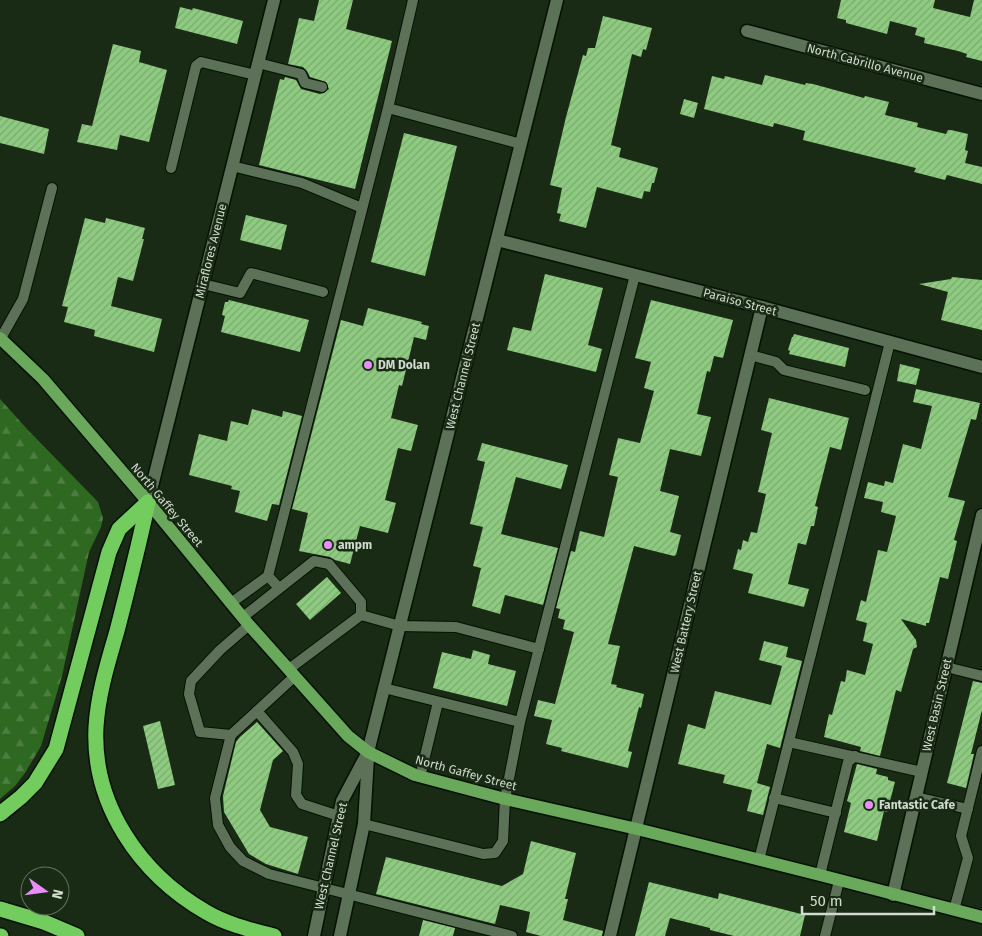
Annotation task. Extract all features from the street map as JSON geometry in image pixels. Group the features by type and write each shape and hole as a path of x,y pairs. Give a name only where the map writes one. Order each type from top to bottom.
{"highway":[{"path":"0,814 35,783 56,748 109,552 119,529 148,502"},
{"path":"148,502 136,558 100,692 96,726 96,749 102,785 111,811 123,833 154,873 179,894 207,913 234,924 268,934"},
{"path":"0,909 44,922 77,936"}],"main road":[{"name":"North Gaffey Street","path":"0,338 42,379 292,673 348,736 368,752 420,777 636,829 982,917"}],"street":[{"name":"Miraflores Avenue","path":"148,502 274,0"},
{"name":"West Channel Street","path":"340,936 364,824 368,752 557,0"},
{"name":"North Cabrillo Avenue","path":"747,31 982,94"},
{"name":"Paraiso Street","path":"497,240 762,307 982,367"},
{"name":"West Battery Street","path":"610,936 762,307"},
{"name":"West Basin Street","path":"893,895 982,515"},
{"name":"West Channel Street","path":"314,936 342,802 368,752"}],"lane":[{"path":"231,603 268,576 414,0"},
{"path":"171,168 196,66 201,62 301,74 305,83 322,88"},
{"path":"388,108 521,144"},
{"path":"232,166 302,183 362,208"},
{"path":"0,338 23,299 52,188"},
{"path":"202,284 240,293 251,273 322,292"},
{"path":"364,824 483,854 495,853 503,841 505,799 520,722 635,275"},
{"path":"758,860 890,342"},
{"path":"750,355 776,362 784,370 865,390"},
{"path":"231,735 200,732 189,694 191,680 279,588 314,561 329,564 361,602 361,615 292,673 257,711 231,735 215,798 218,825 230,847 243,860 269,874 512,936"},
{"path":"268,576 279,588"},
{"path":"361,615 400,626 456,628 538,649"},
{"path":"946,667 982,676"},
{"path":"384,688 520,722"},
{"path":"420,777 438,702"},
{"path":"257,711 293,752 298,764 296,795 302,804 339,816"},
{"path":"789,742 922,772"},
{"path":"954,910 968,858 962,836 982,751"},
{"path":"820,875 848,762 855,756"},
{"path":"916,797 968,809"},
{"path":"774,798 836,813"},
{"path":"825,936 839,881"}],"green space":[{"path":"0,399 98,502 103,518 101,527 89,552 62,676 41,746 15,786 0,799"}],"building":[{"path":"319,0 353,0 346,29 392,41 355,189 259,165 280,79 284,80 285,77 296,80 301,89 320,94 329,89 326,82 310,77 303,67 288,64 299,18 314,21"},
{"path":"841,0 935,0 933,8 970,17 974,0 982,0 982,61 966,57 967,54 958,51 924,43 925,38 915,35 917,28 890,21 887,34 846,23 846,20 837,18"},
{"path":"180,7 192,10 193,8 243,21 237,44 175,28"},
{"path":"603,16 652,28 646,50 643,49 641,57 632,54 611,145 621,148 619,157 658,168 650,192 644,191 642,199 597,187 586,228 559,221 561,214 557,213 562,188 550,185 583,55 586,56 588,48 595,48"},
{"path":"113,44 141,51 139,62 167,70 149,142 120,135 117,150 77,142 82,124 92,126"},
{"path":"765,75 889,102 885,115 918,123 917,127 946,134 948,130 951,130 968,134 965,150 968,151 965,163 982,167 982,184 947,175 945,180 914,172 916,168 803,140 805,131 774,123 773,127 704,109 712,76 724,79 725,76 762,85"},
{"path":"684,99 698,103 694,118 680,114"},
{"path":"0,116 49,129 44,154 0,143"},
{"path":"404,133 457,146 425,276 371,262"},
{"path":"246,215 287,225 281,250 240,240"},
{"path":"85,218 105,223 106,218 145,228 133,281 118,277 111,306 162,319 154,352 94,336 95,330 64,322 68,307 62,306"},
{"path":"545,274 603,288 588,345 602,349 596,372 507,350 513,327 531,331"},
{"path":"952,277 982,280 982,330 941,320 948,292 919,284 951,279"},
{"path":"229,300 309,320 300,352 221,332 225,316 222,315 225,302"},
{"path":"651,300 733,320 723,358 714,356 710,372 707,371 697,414 711,417 701,456 670,449 660,491 679,496 670,532 681,535 676,555 634,546 608,644 620,646 611,684 644,694 628,751 632,752 628,768 561,751 562,748 546,744 552,720 534,716 538,700 555,704 574,632 563,629 565,620 558,618 560,609 556,608 571,551 575,552 580,531 604,537 618,477 609,475 618,438 640,443 654,391 644,388 651,362 635,358"},
{"path":"368,308 422,322 421,324 429,326 426,340 414,337 402,386 399,385 391,418 418,425 411,451 398,448 385,500 396,503 388,533 360,526 350,564 330,557 299,551 308,513 292,509 341,320 363,326"},
{"path":"794,334 849,348 845,367 789,354 790,351 788,350"},
{"path":"900,364 920,369 916,385 897,381"},
{"path":"916,389 980,403 976,420 971,419 948,497 965,501 954,540 957,541 948,579 940,577 929,623 926,623 926,626 901,619 916,640 917,647 913,649 901,692 896,690 880,756 860,751 861,747 824,737 829,714 832,715 841,681 845,682 847,670 865,675 873,644 863,641 867,623 856,620 861,600 866,602 878,550 887,552 896,516 881,512 883,502 864,498 868,482 884,486 885,481 893,483 903,444 921,449 932,406 913,402"},
{"path":"769,398 849,418 841,450 830,447 815,506 818,507 814,526 811,526 806,545 798,543 788,584 809,589 804,607 748,593 753,574 733,569 738,549 741,550 743,540 748,542 751,532 757,533 766,494 758,492 772,433 761,430"},
{"path":"252,409 282,417 283,411 302,416 279,505 272,504 267,521 235,512 240,491 231,489 232,486 189,475 199,434 227,441 231,421 248,425"},
{"path":"482,443 568,465 561,489 516,477 501,534 558,548 543,605 505,595 500,614 472,606 481,568 473,566 483,527 470,524 485,462 477,460"},
{"path":"327,577 341,593 310,620 296,604"},
{"path":"764,641 788,647 786,657 802,661 780,748 767,744 757,783 770,787 763,815 747,811 752,790 723,783 725,775 678,764 688,724 705,729 715,691 771,705 782,666 759,660"},
{"path":"473,650 490,655 488,664 516,671 507,706 433,688 442,652 471,659"},
{"path":"973,681 982,683 982,710 971,754 974,754 966,788 947,783"},
{"path":"160,721 175,785 158,789 143,726"},
{"path":"257,722 283,751 273,760 260,810 270,827 308,837 298,874 266,864 249,854 224,812 223,796 236,742"},
{"path":"857,764 877,769 876,774 888,777 888,780 895,782 887,812 884,811 877,841 844,832 851,803 847,801"},
{"path":"531,841 576,853 565,899 568,899 563,920 603,931 602,936 541,936 526,932 530,912 500,905 495,924 376,894 386,857 502,886 523,874"},
{"path":"649,882 718,899 719,893 805,915 800,936 734,936 670,918 665,936 635,936"},
{"path":"423,920 455,928 453,936 419,936"}],"place":[{"name":"DM Dolan","path":"368,365"},
{"name":"ampm","path":"328,545"},
{"name":"Fantastic Cafe","path":"869,805"}]}
